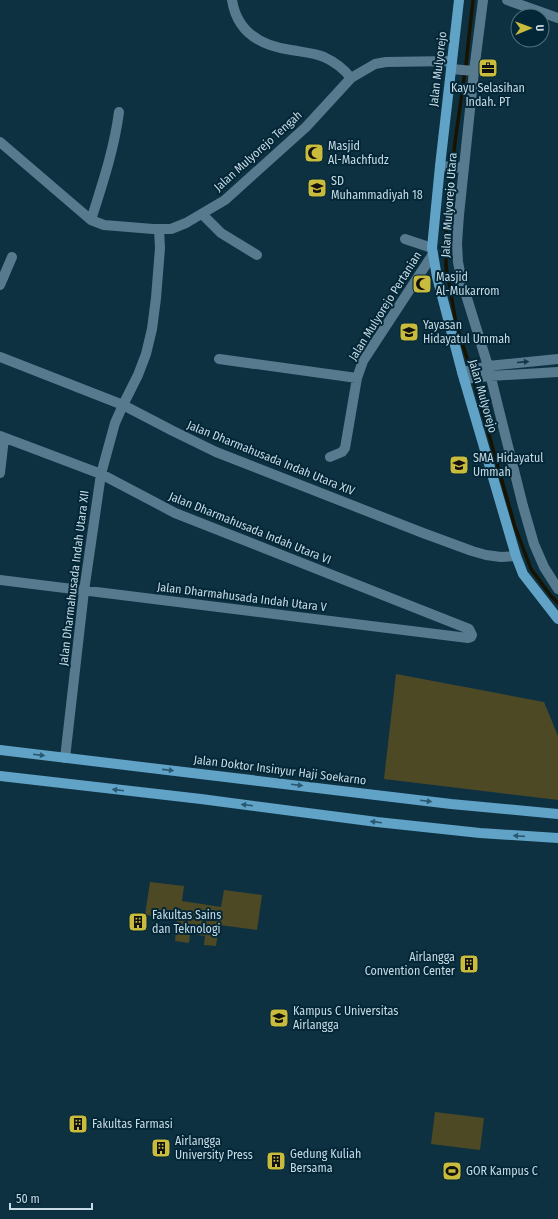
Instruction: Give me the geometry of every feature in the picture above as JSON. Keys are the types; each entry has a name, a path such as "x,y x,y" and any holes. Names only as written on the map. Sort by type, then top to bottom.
{"main road":[{"name":"Jalan Mulyorejo","path":"459,0 454,66 432,251 436,277 466,375 516,556 524,574 558,619"},
{"name":"Jalan Doktor Insinyur Haji Soekarno","path":"0,750 451,804 558,814"},
{"path":"0,776 201,799 385,823 480,833 558,838"}],"street":[{"path":"232,0 239,21 252,36 266,44 324,57 341,67 351,78"},
{"name":"Jalan Mulyorejo Utara","path":"483,0 472,71 462,168 457,243 458,262 462,282 534,544 544,567 558,589"},
{"path":"507,0 558,18"},
{"name":"Jalan Mulyorejo Tengah","path":"0,142 91,220 104,225 171,229 186,223 225,200 306,127 351,78 375,64 386,62 454,66 472,71"},
{"path":"91,220 115,138 119,112"},
{"path":"443,166 462,168"},
{"path":"202,214 221,233 258,255"},
{"name":"Jalan Dharmahusada Indah Utara XII","path":"65,758 84,591 101,474 115,423 138,375 146,354 152,329 160,268 159,229"},
{"path":"405,239 432,251"},
{"name":"Jalan Mulyorejo Pertanian","path":"330,457 342,452 346,448 357,378 363,361 432,251"},
{"path":"0,285 12,257"},
{"name":"Jalan Dharmahusada Indah Utara XIV","path":"0,357 123,405 216,452 423,533 486,555 501,557 516,556"},
{"path":"219,359 357,378"},
{"path":"466,375 558,359"},
{"path":"486,371 558,372"},
{"path":"0,473 2,437"},
{"name":"Jalan Dharmahusada Indah Utara VI","path":"2,437 101,474 175,513 469,629"},
{"name":"Jalan Dharmahusada Indah Utara V","path":"0,580 468,638 472,635 469,629"}],"shaded area":[{"path":"396,674 544,702 558,736 558,800 384,779"},
{"path":"150,882 184,886 182,901 221,907 224,890 262,895 257,930 219,925 216,946 204,945 205,936 190,934 189,943 175,941 177,919 145,915"},
{"path":"435,1112 484,1118 480,1150 431,1144"}],"waterway":[{"path":"470,368 456,323 446,266 446,233 455,142 473,0"},
{"path":"473,378 515,527 531,569 558,603"}],"place":[{"name":"Kayu Selasihan Indah. PT","path":"488,68"},
{"name":"Masjid Al-Machfudz","path":"314,153"},
{"name":"SD Muhammadiyah 18","path":"317,188"},
{"name":"Masjid Al-Mukarrom","path":"422,284"},
{"name":"Yayasan Hidayatul Ummah","path":"409,332"},
{"name":"SMA Hidayatul Ummah","path":"459,465"},
{"name":"Fakultas Sains dan Teknologi","path":"138,922"},
{"name":"Airlangga Convention Center","path":"469,964"},
{"name":"Kampus C Universitas Airlangga","path":"279,1018"},
{"name":"Fakultas Farmasi","path":"78,1124"},
{"name":"Airlangga University Press","path":"161,1148"},
{"name":"Gedung Kuliah Bersama","path":"276,1161"},
{"name":"GOR Kampus C","path":"452,1171"}]}
